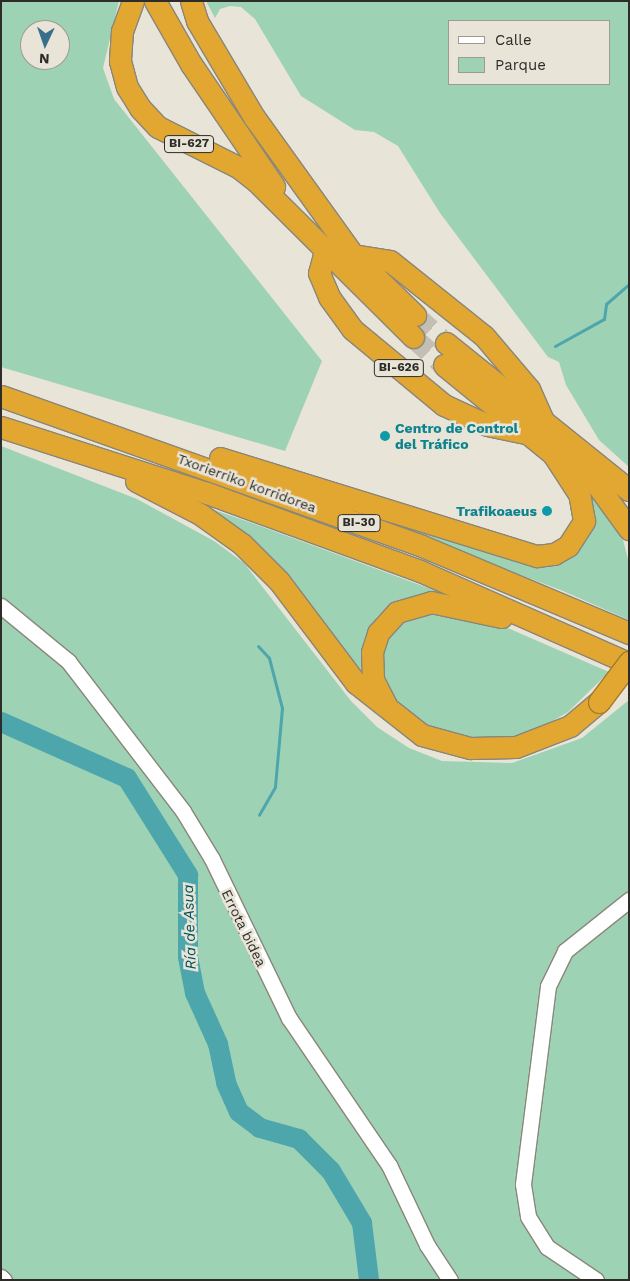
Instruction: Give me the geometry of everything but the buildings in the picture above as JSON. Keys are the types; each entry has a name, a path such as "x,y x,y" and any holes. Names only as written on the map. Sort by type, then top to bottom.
{"highway":[{"name":"BI-627","path":"133,1 122,31 120,61 127,87 140,108 158,126 250,177 325,251"},
{"path":"190,1 197,21 254,117 353,255"},
{"path":"158,7 274,187 325,251 413,337"},
{"path":"274,187 353,255 415,315"},
{"name":"BI-626","path":"325,251 319,273 329,297 352,329 444,405 487,425 537,428"},
{"name":"BI-626","path":"353,255 390,261 484,336 529,390 537,428"},
{"name":"BI-626","path":"446,343 561,448"},
{"name":"BI-626","path":"444,365 537,428"},
{"name":"Txorierriko korridorea","path":"1,396 85,424 422,546 629,634"},
{"path":"85,424 175,443 537,556 554,554 568,546 584,521 579,494 561,448"},
{"name":"Txorierriko korridorea","path":"1,427 102,459 420,571 629,662"},
{"path":"561,448 591,478 629,529"},
{"path":"561,448 629,490"},
{"path":"102,459 200,514 242,544 279,581 356,683 395,717 444,742 470,748 516,747 570,726 599,702 629,662"},
{"path":"395,717 373,679 372,652 390,619 418,603 469,607 607,651"}],"street":[{"name":"Errota bidea","path":"1,606 68,661 183,811 212,859 289,1018 390,1165 427,1245 450,1280"},
{"path":"596,1280 547,1247 528,1216 523,1184 548,986 565,951 629,900"}],"green space":[{"path":"1,1 119,1 103,68 114,99 322,361 285,451 1,367"},
{"path":"206,1 629,1 629,467 599,440 566,385 559,362 548,357 440,213 398,146 374,132 355,130 301,96 255,19 241,7 230,6 220,9 215,18"},
{"path":"1,446 137,499 214,541 244,563 351,701 377,727 409,748 442,761 512,763 582,738 629,700 629,1280 1,1280"},
{"path":"283,485 556,561 586,487 622,536 629,563 629,620 563,591"},
{"path":"191,502 458,599 388,607 377,617 360,671"},
{"path":"430,610 466,615 510,629 609,672 568,712 527,736 476,741 410,720 381,684 383,645 405,618"}],"waterway":[{"path":"555,346 604,319 606,304 629,284"},
{"path":"258,646 269,658 282,708 275,787 259,815"},
{"name":"Ría de Asua","path":"1,722 127,778 188,875 188,957 195,993 218,1044 226,1083 239,1112 260,1128 299,1139 331,1171 362,1223 369,1280"}],"tunnel":[{"path":"415,315 446,343"},
{"path":"413,337 444,365"}],"place":[{"name":"Centro de Control del Tráfico","path":"385,436"},
{"name":"Trafikoaeus","path":"547,511"}]}
